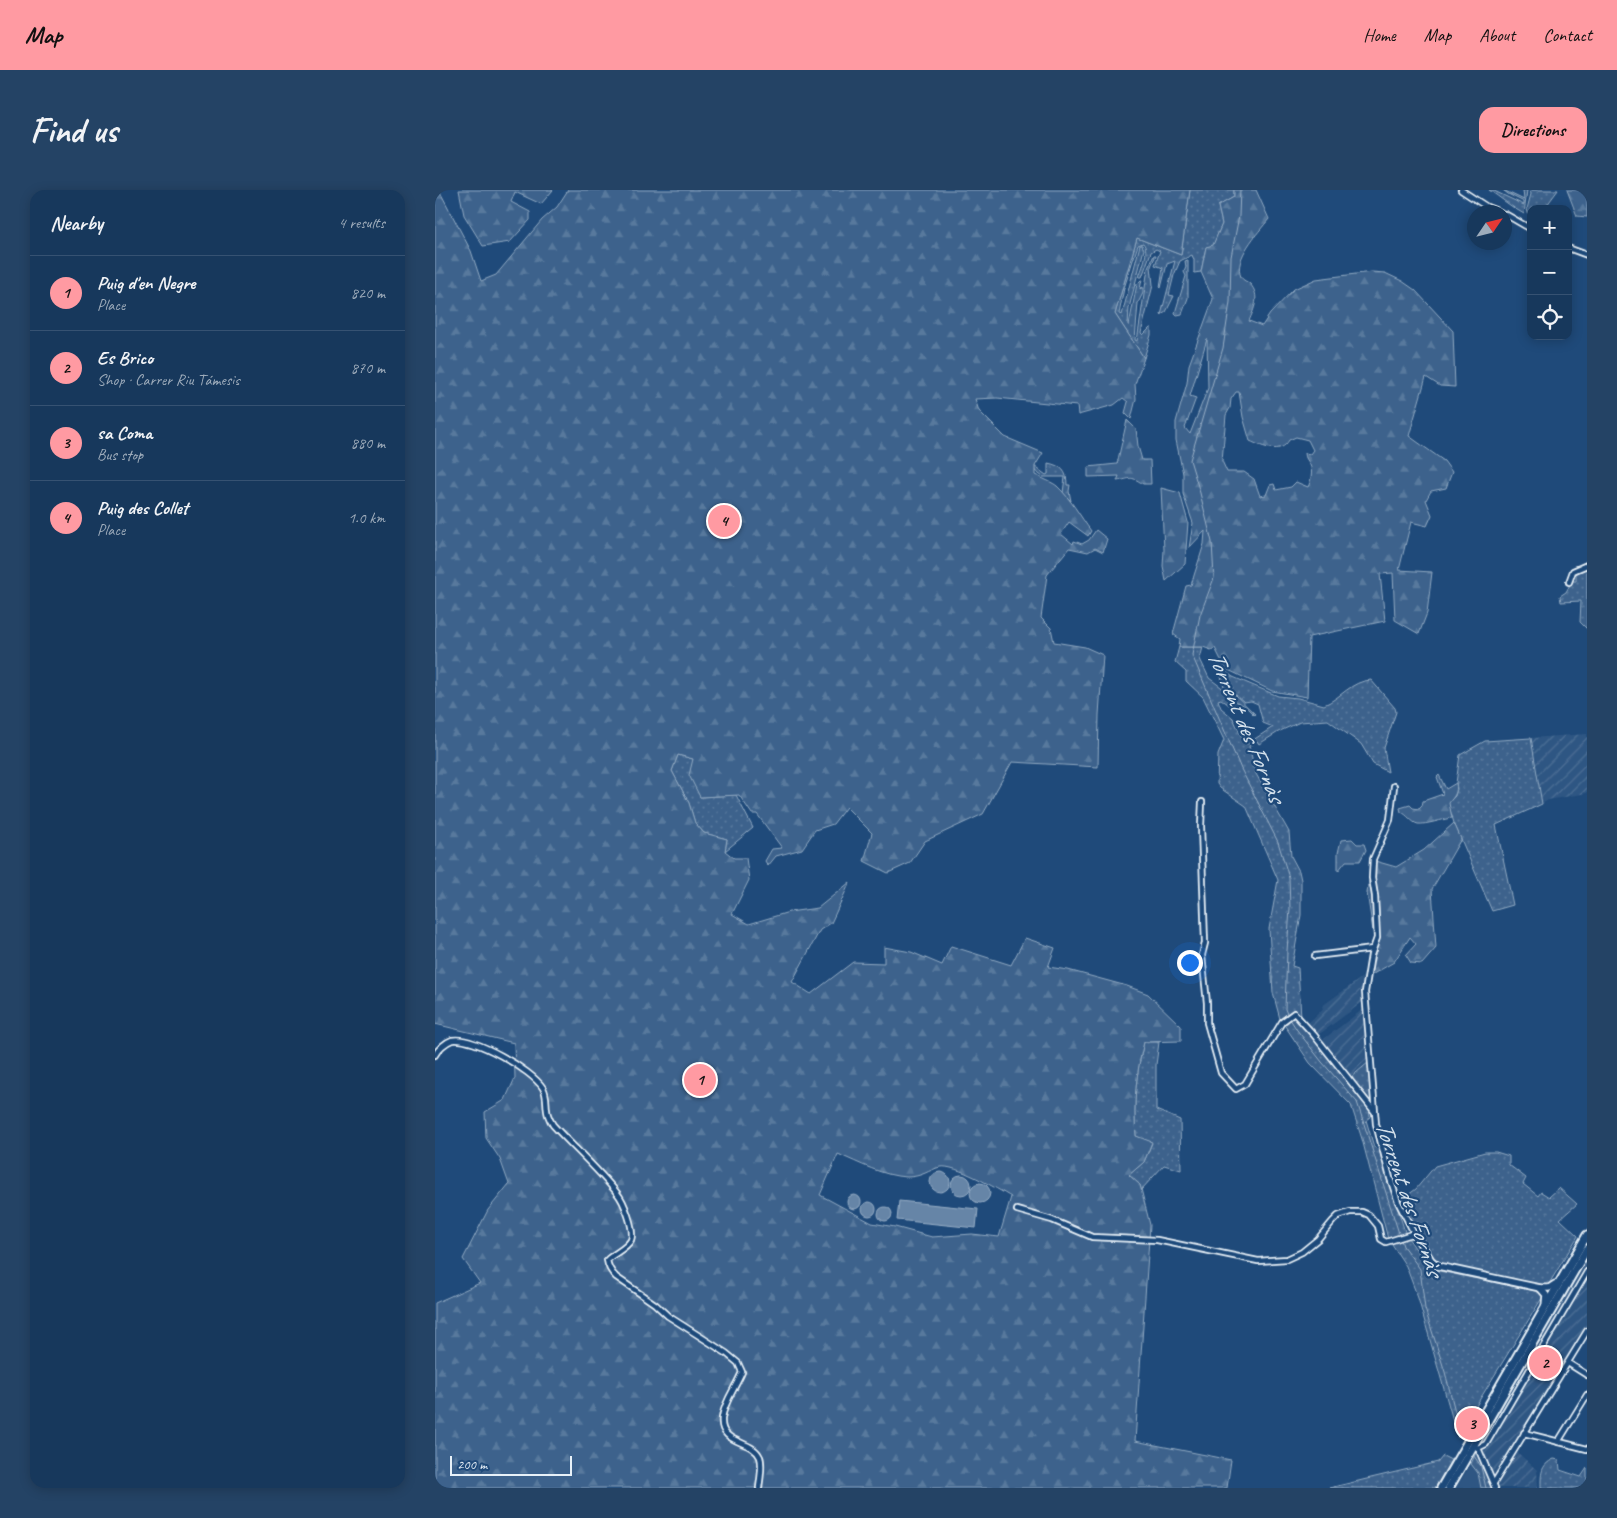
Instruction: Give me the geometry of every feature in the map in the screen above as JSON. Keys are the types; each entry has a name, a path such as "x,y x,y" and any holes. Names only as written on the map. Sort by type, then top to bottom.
{"main road":[{"path":"1441,1488 1587,1235"},
{"path":"1449,1488 1476,1447 1533,1342 1587,1249"}],"street":[{"path":"1461,190 1484,205"},
{"path":"1512,218 1527,227"},
{"path":"1572,249 1587,255"},
{"path":"1569,582 1573,571 1587,565"},
{"path":"1393,786 1390,820 1373,859 1372,878 1377,938 1367,974 1365,992 1376,1124 1398,1202 1413,1231 1410,1235"},
{"path":"1202,802 1201,826 1205,943 1202,955 1207,1023 1221,1073 1236,1090 1245,1084 1282,1022 1294,1013 1314,1035 1375,1112"},
{"path":"1315,956 1373,949"},
{"path":"435,1055 438,1050 451,1040 465,1040 500,1055 537,1080 544,1090 547,1114 553,1125 619,1194 628,1215 632,1238 628,1245 607,1260 607,1266 611,1272 615,1277 655,1304 668,1316 726,1352 738,1363 742,1372 722,1417 722,1428 726,1435 757,1453 761,1459 759,1488"},
{"path":"1017,1210 1052,1220 1092,1237 1157,1240 1258,1261 1287,1259 1302,1252 1319,1239 1338,1216 1350,1212 1362,1212 1369,1215 1378,1226 1381,1239 1388,1243 1410,1235 1416,1236 1431,1260 1438,1266 1540,1288 1549,1288 1555,1284 1565,1266 1575,1256"},
{"path":"1495,1485 1476,1447 1486,1444 1587,1272"},
{"path":"1540,1288 1546,1295 1544,1309"},
{"path":"1495,1485 1524,1433 1587,1331"},
{"path":"1533,1342 1542,1337 1548,1339"},
{"path":"1568,1363 1587,1375"},
{"path":"1558,1442 1587,1395"},
{"path":"1524,1433 1587,1449"}],"shaded area":[{"path":"1587,734 1587,793 1548,800 1542,804 1531,738"},
{"path":"1364,976 1364,1001 1316,1035 1307,1024 1323,1009 1322,1006"},
{"path":"1362,1010 1366,1011 1369,1062 1350,1078 1323,1043 1324,1039"},
{"path":"940,1172 947,1175 950,1182 947,1189 940,1192 933,1189 930,1182 933,1175"},
{"path":"961,1175 968,1178 971,1185 968,1192 961,1195 954,1192 951,1185 954,1178"},
{"path":"980,1183 987,1186 990,1193 987,1200 980,1203 973,1200 970,1193 973,1186"},
{"path":"851,1195 857,1195 861,1202 857,1209 851,1209 847,1205 847,1199"},
{"path":"899,1201 978,1209 976,1228 897,1220"},
{"path":"866,1202 872,1202 876,1209 872,1216 866,1216 862,1212 862,1206"},
{"path":"882,1207 888,1207 892,1214 888,1221 882,1221 878,1217 878,1211"},
{"path":"1587,1260 1587,1329 1516,1441 1521,1445 1517,1452 1537,1470 1538,1488 1498,1488 1482,1450 1482,1445"},
{"path":"1471,1464 1478,1473 1481,1488 1456,1488"}],"green space":[{"path":"435,190 439,190 471,251 481,281 496,275 542,220 557,207 568,190 1190,190 1181,255 1137,238 1115,314 1144,358 1135,384 1136,399 1131,419 1125,413 1128,402 1123,398 1114,405 1078,415 1077,406 997,398 975,399 979,411 1005,437 1043,453 1035,466 1035,475 1057,486 1062,491 1091,531 1088,536 1069,522 1061,534 1073,544 1074,541 1082,544 1089,540 1096,530 1107,539 1103,552 1095,548 1088,552 1069,548 1047,575 1041,618 1051,628 1054,642 1085,647 1103,655 1098,767 1012,762 983,814 925,841 910,863 888,873 864,861 872,833 846,807 833,824 815,830 802,849 776,856 768,866 765,861 772,849 782,848 757,814 752,814 739,795 700,797 689,775 693,759 678,755 672,771 689,803 695,823 704,833 727,839 725,851 734,858 746,858 749,880 732,914 749,924 789,912 818,908 850,882 831,923 820,930 792,982 811,994 853,962 884,963 884,947 911,952 942,965 951,946 1011,965 1025,938 1055,948 1048,967 1068,970 1127,986 1148,994 1181,1026 1181,1041 1144,1042 1137,1077 1135,1100 1136,1136 1152,1142 1144,1162 1129,1175 1140,1185 1150,1225 1135,1441 1231,1460 1227,1488 435,1488 435,1303 480,1283 463,1259 488,1210 509,1184 500,1159 486,1138 485,1112 505,1100 515,1078 514,1043 435,1024","holes":["838,1154 880,1172 898,1176 917,1176 940,1167 947,1167 987,1183 1011,1197 999,1237 972,1234 932,1237 872,1223 820,1195"]},
{"path":"459,190 553,190 541,204 515,192 511,202 530,212 530,220 510,242 483,246 464,215"},
{"path":"1190,190 1234,190 1234,197 1218,206 1222,224 1213,246 1206,247 1201,272 1194,273 1192,255 1180,261 1169,295 1174,296 1166,312 1161,315 1175,261 1167,264 1161,288 1163,268 1155,265 1160,251 1156,249 1151,252 1142,277 1139,277 1146,250 1143,243 1138,245 1124,288 1119,314 1122,315 1140,245 1142,245 1144,249 1129,308 1128,325 1137,284 1142,279 1140,289 1143,287 1143,293 1138,303 1135,340 1137,341 1148,268 1154,255 1156,255 1151,266 1153,285 1141,333 1143,335 1151,327 1151,335 1144,358 1115,314 1137,238 1181,255"},
{"path":"1234,190 1256,190 1269,219 1253,238 1240,262 1239,270 1241,277 1250,284 1256,298 1249,321 1262,326 1270,314 1294,289 1316,279 1372,272 1385,273 1415,290 1453,331 1455,387 1440,386 1426,377 1409,436 1444,461 1452,472 1446,488 1431,491 1426,500 1432,515 1427,526 1411,522 1399,570 1432,572 1427,613 1419,634 1395,620 1393,573 1380,574 1385,621 1309,637 1307,697 1272,691 1220,666 1223,664 1215,648 1211,650 1203,647 1179,647 1180,639 1173,634 1186,586 1191,585 1204,544 1205,531 1189,548 1193,523 1183,494 1183,474 1176,440 1176,422 1187,383 1189,365 1213,299 1201,272 1206,247 1213,245 1222,224 1218,206 1234,197","holes":["1207,339 1208,388 1190,434 1185,428 1196,398 1190,396","1236,392 1239,392 1243,417 1250,441 1266,447 1277,448 1286,445 1289,440 1296,437 1308,440 1313,450 1310,454 1305,453 1311,470 1311,479 1308,487 1296,482 1291,487 1276,490 1274,484 1270,485 1266,495 1260,496 1254,479 1244,472 1227,472 1222,461 1226,415 1230,408 1231,399"]},
{"path":"1489,190 1524,205 1524,202 1503,190 1524,200 1523,190 1527,190 1524,214"},
{"path":"1530,190 1558,190 1547,205 1528,205 1531,194"},
{"path":"1567,190 1587,190 1587,217 1577,216"},
{"path":"1188,260 1188,298 1182,314 1177,315 1175,313 1186,276 1184,272 1186,267 1185,261"},
{"path":"1127,420 1136,429 1142,460 1150,460 1151,484 1143,484 1135,479 1117,481 1119,476 1088,477 1088,467 1117,464"},
{"path":"1048,463 1057,466 1065,473 1067,485 1070,485 1071,501 1063,493 1065,477 1043,477 1035,471 1034,466 1046,475 1048,474"},
{"path":"1161,488 1180,493 1188,522 1185,564 1166,581 1163,566"},
{"path":"1585,567 1587,572 1587,629 1580,622 1581,601 1561,602 1560,596 1566,592 1572,581 1576,581 1576,571"},
{"path":"1179,647 1203,647 1200,659 1209,678 1225,690 1218,667 1233,677 1278,696 1298,698 1324,705 1358,683 1371,680 1395,708 1396,712 1384,748 1388,772 1373,764 1361,744 1328,720 1300,722 1280,731 1259,744 1257,741 1249,746 1256,774 1289,832 1291,856 1299,871 1301,880 1301,915 1292,966 1298,968 1301,1017 1293,1010 1280,1019 1273,993 1269,929 1278,880 1246,806 1217,784 1218,755 1224,740 1203,697 1186,681 1186,672 1175,662","holes":["1229,689 1244,702 1251,701 1258,704 1263,723 1273,727 1247,744 1244,742 1233,718 1221,708 1218,700 1221,699 1232,707 1235,701 1245,706 1254,715"]},
{"path":"1531,738 1542,804 1496,825 1513,905 1492,911 1454,823 1448,803 1455,796 1457,789 1456,783 1460,755 1485,741"},
{"path":"678,755 693,759 700,797 736,795 753,828 725,851 727,839 704,833 695,823 689,803 672,771"},
{"path":"1439,775 1446,789 1456,783 1456,792 1449,803 1452,818 1418,824 1401,812 1400,808 1410,805 1413,808 1419,809 1423,801 1443,794 1437,777"},
{"path":"1454,823 1461,839 1432,889 1436,948 1422,964 1411,963 1406,955 1416,944 1410,937 1394,962 1368,977 1379,931 1379,908 1374,875 1375,861 1396,867 1424,850"},
{"path":"1352,839 1357,844 1364,844 1366,850 1360,861 1346,861 1338,871 1338,853 1341,840"},
{"path":"1369,881 1375,900 1374,937 1367,893"},
{"path":"1294,1015 1369,1107 1370,1117 1366,1120 1374,1147 1379,1150 1406,1235 1427,1265 1439,1271 1545,1293 1458,1438 1418,1298 1406,1266 1388,1239 1362,1139 1351,1105 1310,1063 1283,1023"},
{"path":"1144,1042 1159,1042 1156,1065 1156,1110 1180,1120 1181,1170 1164,1165 1141,1190 1140,1185 1129,1175 1144,1162 1152,1143 1136,1136 1136,1089"},
{"path":"1369,1062 1373,1105 1350,1078"},
{"path":"1485,1152 1496,1152 1509,1156 1509,1165 1526,1178 1523,1184 1538,1196 1541,1192 1549,1197 1559,1188 1577,1204 1560,1219 1578,1236 1547,1287 1438,1267 1423,1255 1413,1238 1400,1201 1416,1189 1435,1166"},
{"path":"1477,1450 1492,1488 1481,1488 1478,1473 1471,1464"},
{"path":"1443,1456 1451,1460 1435,1488 1329,1488 1438,1462"},
{"path":"1559,1460 1560,1470 1581,1477 1587,1468 1587,1488 1541,1488 1541,1475 1544,1467 1549,1461"}],"waterway":[{"name":"Torrent des Fornàs","path":"1240,190 1239,216 1231,257 1230,302 1223,348 1190,460 1212,542 1214,578 1200,615 1192,655 1241,769 1278,842 1289,878 1290,909 1285,1009 1287,1014"},
{"name":"Torrent des Fornàs","path":"1290,1019 1322,1062 1357,1102 1403,1246 1420,1269 1425,1309 1445,1372 1462,1439"},
{"name":"Torrent des Fornàs","path":"1474,1456 1487,1475"},
{"name":"Torrent des Fornàs","path":"1481,1467 1486,1488"}],"place":[{"name":"Puig des Collet","path":"724,521"},
{"name":"Puig d'en Negre","path":"700,1080"},
{"name":"Es Brico","path":"1545,1363"},
{"name":"sa Coma","path":"1472,1424"}]}
